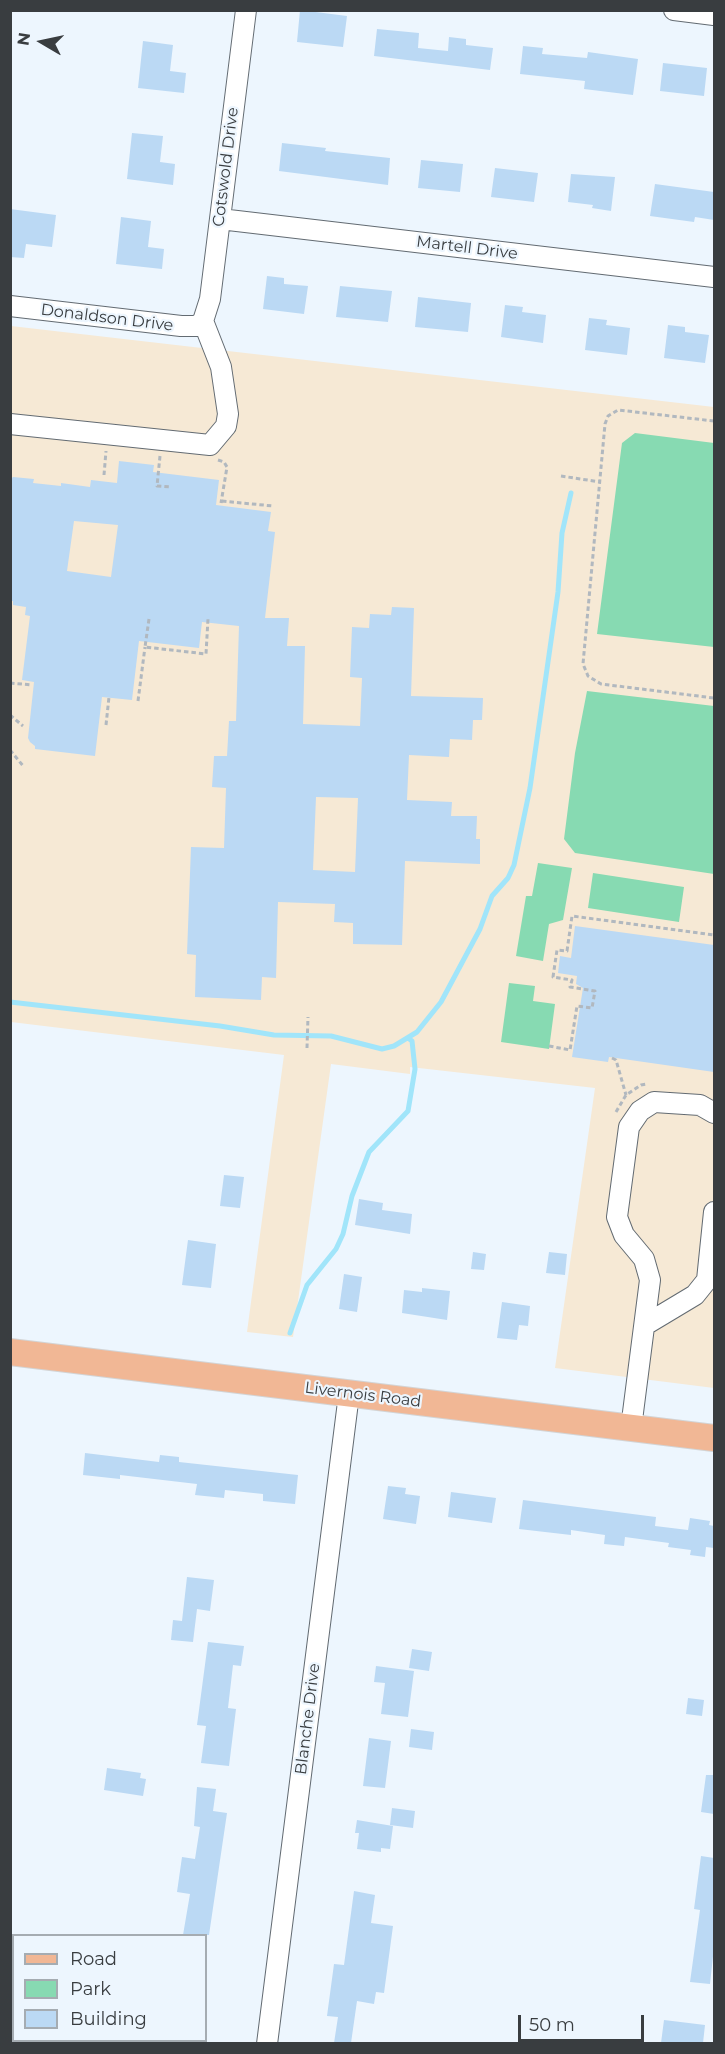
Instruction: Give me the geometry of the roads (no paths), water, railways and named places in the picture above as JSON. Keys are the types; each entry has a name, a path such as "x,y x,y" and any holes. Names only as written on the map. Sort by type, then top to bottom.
{"main road":[{"name":"Livernois Road","path":"10,1352 714,1438"}],"street":[{"name":"Cotswold Drive","path":"203,321 210,299 246,10"},
{"path":"674,10 714,15"},
{"name":"Martell Drive","path":"220,219 714,277"},
{"name":"Donaldson Drive","path":"10,306 182,326 197,326 203,321"},
{"path":"10,424 210,445 226,426 228,414 221,367 203,321"},
{"path":"631,1428 650,1280 644,1259 624,1235 617,1217 628,1127 640,1111 654,1102 700,1105 714,1113"},
{"path":"645,1325 695,1295 707,1280 714,1212"},
{"name":"Blanche Drive","path":"267,2043 349,1394"}],"waterway":[{"path":"10,1002 220,1026 274,1035 331,1036 382,1049 394,1046 417,1032 441,1002 480,929 492,896 508,878 514,865 530,788 558,592 562,533 571,493"},
{"path":"290,1333 307,1285 336,1249 343,1234 352,1196 369,1152 408,1111 415,1069 412,1041 408,1038"}]}
